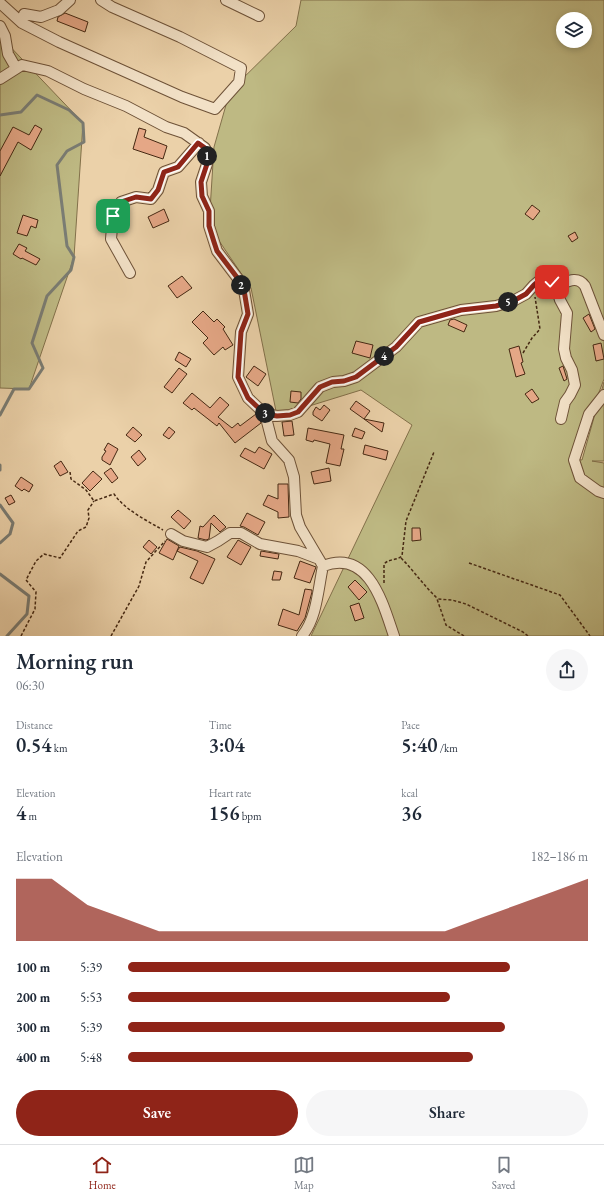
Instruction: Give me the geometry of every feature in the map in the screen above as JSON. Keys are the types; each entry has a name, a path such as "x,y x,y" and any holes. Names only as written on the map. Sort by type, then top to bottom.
{"street":[{"path":"24,14 41,17 59,10 70,0"},
{"path":"0,3 22,23 59,42 182,97 215,109 240,82 241,68 180,37 101,0"},
{"path":"226,0 259,16"},
{"path":"0,26 5,36 8,54 16,68"},
{"path":"0,79 22,65 48,71 84,89 126,106 166,127 184,133 205,148 207,164 201,182 202,196 209,211 209,226 217,251 239,280 244,290 248,314 241,332 238,377 248,398 265,414 272,441 289,460 294,477 296,515 300,527 321,562 313,614 309,628 302,636"},
{"path":"130,273 111,239 113,216 121,202 136,197 151,199 158,190 164,172 178,167 198,143"},
{"path":"265,414 277,416 290,415 298,412 320,387 332,382 344,381 356,377 396,347 419,322 461,310 496,306 513,301 526,294 540,280 547,279 556,286 560,300 567,312 564,349 566,358 572,370 575,385 565,402 561,419"},
{"path":"556,286 576,279 581,281 604,335"},
{"path":"604,395 589,414 574,460 580,478 598,491 604,493"},
{"path":"171,534 183,541 207,547 230,533 241,533 260,544 298,551 321,562 344,563 362,571 370,579 380,596 394,636"}],"path":[{"path":"523,354 532,338 540,329 534,285"},
{"path":"434,452 406,521 402,558 437,599 446,625 464,636"},
{"path":"70,472 71,478 86,490 94,501"},
{"path":"21,636 35,609 36,592 26,580 36,561 44,554 60,558 78,530 86,527 89,518 88,510 94,501 114,494 118,500 145,520 171,534 146,562 139,586 111,636"},
{"path":"380,596 385,589 383,577 384,564 390,559 402,558"},
{"path":"469,564 560,595 590,636"},
{"path":"437,599 452,600 466,604 523,632 528,636"}],"shaded area":[{"path":"301,0 604,0 604,379 574,459 582,460 604,382 604,461 592,461 604,463 604,636 311,636 412,425 361,390 277,416 251,288 209,226 214,147 230,91 296,26"},
{"path":"0,36 83,123 74,257 29,389 0,388"}],"building":[{"path":"65,13 88,22 85,32 57,21 58,17"},
{"path":"35,125 42,129 31,150 18,142 0,176 0,151 13,127 29,135"},
{"path":"139,128 146,130 144,137 167,146 163,159 133,149"},
{"path":"532,205 540,211 533,220 525,214"},
{"path":"164,209 169,221 153,228 148,217"},
{"path":"23,215 38,220 36,228 31,226 27,236 17,233"},
{"path":"575,232 578,238 572,242 568,236"},
{"path":"19,244 27,248 25,251 40,259 36,265 13,254"},
{"path":"182,276 192,288 177,298 168,286"},
{"path":"203,311 214,322 217,319 225,327 223,329 233,345 225,350 223,347 214,355 203,343 208,338 192,322"},
{"path":"589,314 595,329 591,332 583,318"},
{"path":"454,319 467,325 464,332 448,325 450,320"},
{"path":"356,341 373,345 370,358 352,353"},
{"path":"601,343 604,359 596,361 593,345"},
{"path":"519,346 523,362 521,363 525,374 516,377 509,349"},
{"path":"179,352 191,359 186,367 175,360"},
{"path":"254,366 266,374 258,386 246,377"},
{"path":"563,366 567,379 564,381 559,368"},
{"path":"179,368 187,374 172,393 164,387"},
{"path":"532,389 539,399 532,403 525,394"},
{"path":"291,391 301,392 301,399 298,403 290,402"},
{"path":"192,393 210,408 220,397 229,405 218,417 232,428 238,423 240,426 256,414 261,423 235,443 219,423 217,426 194,408 192,410 183,403"},
{"path":"356,401 370,411 364,419 350,409"},
{"path":"324,405 330,410 322,421 313,415 313,412 316,407 320,410"},
{"path":"364,419 384,423 382,432"},
{"path":"292,421 294,435 284,436 282,422"},
{"path":"133,427 142,435 135,442 126,435"},
{"path":"169,427 175,432 169,439 163,435"},
{"path":"308,428 344,435 341,449 344,449 340,466 326,463 330,444 314,440 313,442 306,440"},
{"path":"355,428 365,432 362,439 352,436"},
{"path":"108,443 118,449 110,465 102,460 102,457 106,451 104,450"},
{"path":"365,445 388,451 386,460 363,454"},
{"path":"259,447 272,454 264,469 240,456 245,448 255,453"},
{"path":"139,450 146,459 138,466 131,457"},
{"path":"61,461 68,472 60,476 54,466"},
{"path":"111,468 118,478 112,483 104,473"},
{"path":"329,468 331,481 314,484 311,472"},
{"path":"93,471 102,479 90,491 82,483"},
{"path":"21,477 33,485 29,492 24,489 22,491 15,486"},
{"path":"278,484 288,484 289,517 278,518 278,512 263,505 268,495 278,499"},
{"path":"11,495 15,502 9,505 5,498"},
{"path":"178,510 191,521 184,529 171,517"},
{"path":"247,513 265,522 258,535 240,526"},
{"path":"214,515 226,527 220,532 211,523 209,539 206,540 198,538 200,526 203,527"},
{"path":"412,528 420,528 421,540 412,541"},
{"path":"167,539 179,546 173,560 159,553"},
{"path":"149,540 157,547 151,554 143,547"},
{"path":"238,540 251,547 241,565 227,557"},
{"path":"180,547 197,551 215,559 203,584 190,578 198,561 177,551"},
{"path":"261,551 279,554 278,559 260,556"},
{"path":"300,561 316,567 310,583 294,578"},
{"path":"274,571 282,572 280,580 272,580"},
{"path":"355,580 367,592 359,600 348,587"},
{"path":"305,589 312,590 312,592 305,618 297,631 278,625 283,609 299,615"},
{"path":"359,603 364,618 355,621 350,606"}],"waterway":[{"path":"0,115 21,112 37,95 69,110 83,123 84,142 67,151 57,165 67,246 74,257 71,270 47,296 32,343 43,368 29,389 14,389 0,415"},
{"path":"0,465 0,470"},
{"path":"0,505 13,523 10,534 0,543"},
{"path":"0,574 29,596 27,614 7,636"}],"route":[{"path":"113,216 121,202 136,197 151,199 158,190 164,172 178,167 198,143 205,148 207,164 201,182 202,196 209,211 209,226 217,251 239,280 244,290 248,314 241,332 238,377 248,398 265,414 277,416 290,415 298,412 320,387 332,382 344,381 356,377 396,347 419,322 461,310 496,306 513,301 526,294 540,280 547,279 552,282"}]}
